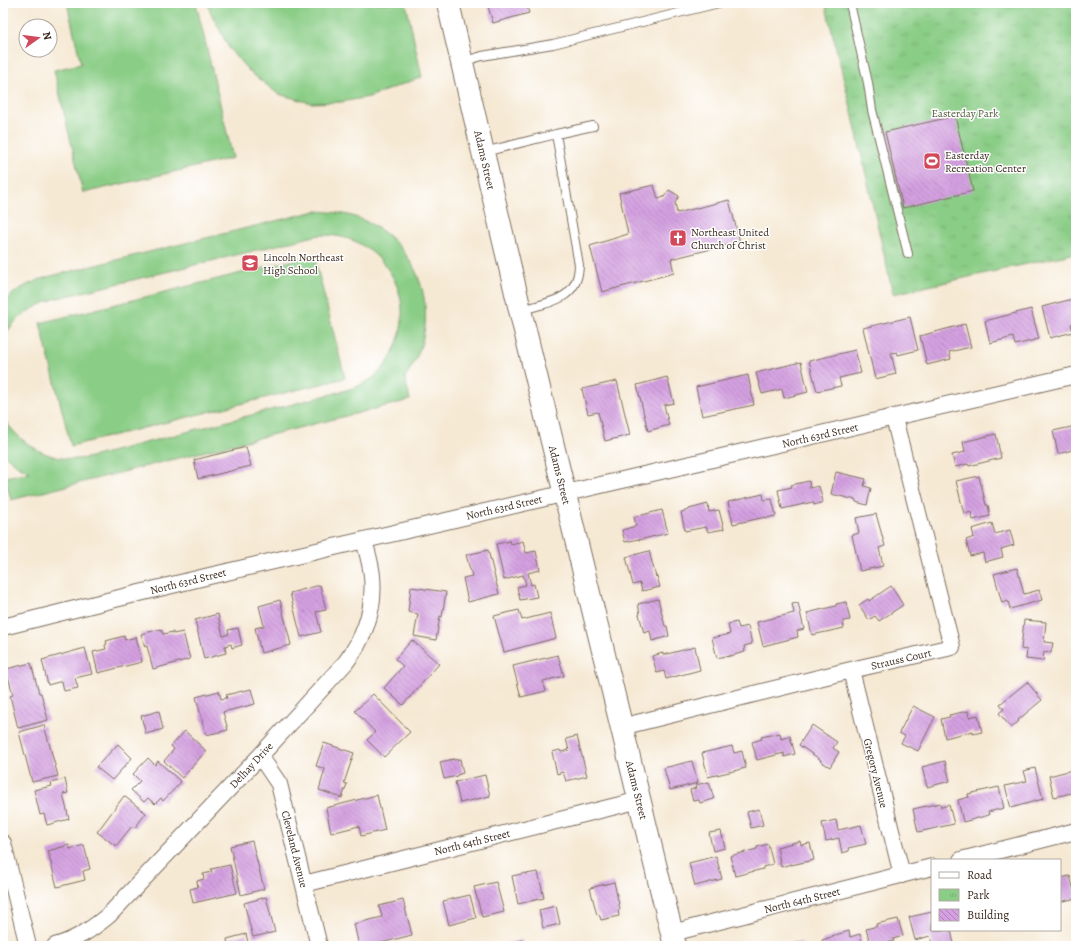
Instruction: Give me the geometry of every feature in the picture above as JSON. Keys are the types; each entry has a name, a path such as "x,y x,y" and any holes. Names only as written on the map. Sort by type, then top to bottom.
{"main road":[{"name":"Adams Street","path":"448,3 564,493 674,940"}],"street":[{"name":"North 63rd Street","path":"3,627 215,574 1076,375"},
{"name":"Strauss Court","path":"621,727 850,670 952,647 894,418"},
{"name":"Delhay Drive","path":"55,946 64,944 81,936 109,915 260,756 354,652 360,642 368,621 373,591 372,574 364,540"},
{"name":"Gregory Avenue","path":"850,670 902,875"},
{"name":"Cleveland Avenue","path":"260,756 279,784 319,946"},
{"name":"North 64th Street","path":"304,884 640,800"},
{"path":"965,859 1076,831"},
{"path":"3,843 28,946"},
{"name":"North 64th Street","path":"674,940 931,867"}],"lane":[{"path":"461,62 482,56 553,44 719,3"},
{"path":"849,3 868,82 872,110 908,254"},
{"path":"483,152 593,126"},
{"path":"520,310 560,298 569,293 578,276 579,265 556,134"}],"green space":[{"path":"67,3 196,3 233,158 83,193 54,70 81,64"},
{"path":"207,3 406,3 422,77 369,97 341,102 311,103 278,94 250,72 230,50"},
{"name":"Easterday Park","path":"825,3 1076,3 1076,253 893,294 853,117"},
{"path":"316,211 353,216 380,230 399,246 412,265 421,286 425,309 424,332 417,355 405,377 410,400 11,500 5,477 30,472 18,466 3,454 3,417 9,426 25,442 34,448 44,453 65,459 82,459 354,388 370,380 377,374 391,356 399,335 402,319 401,302 397,287 390,273 380,260 367,249 352,240 331,236 319,235 54,299 24,314 12,325 3,339 3,302 18,290 34,282 47,277"},
{"path":"314,255 345,378 71,446 40,323"}],"building":[{"path":"487,3 526,3 529,13 493,23"},
{"path":"955,116 973,191 903,208 885,132"},
{"name":"Northeast United Church of Christ","path":"654,185 658,199 664,197 669,190 679,196 675,203 677,213 729,200 740,242 671,259 674,273 602,292 590,246 628,234 619,193"},
{"path":"1076,298 1076,322 1071,324 1073,332 1050,338 1042,307"},
{"path":"1031,309 1039,339 1015,345 1013,337 990,343 985,321"},
{"path":"910,317 918,350 898,355 897,352 891,353 896,374 875,379 863,328"},
{"path":"965,324 971,347 949,352 951,359 927,365 920,336"},
{"path":"855,350 861,373 839,378 841,386 817,391 809,361"},
{"path":"801,362 808,392 784,398 782,389 762,394 756,373"},
{"path":"748,375 754,405 702,416 696,387"},
{"path":"667,377 674,403 664,405 669,425 648,431 637,385"},
{"path":"617,381 630,435 605,441 598,412 588,414 582,389"},
{"path":"1076,426 1076,449 1058,454 1053,431"},
{"path":"996,434 1001,458 969,466 968,464 955,467 952,455 965,452 963,442"},
{"path":"246,447 251,466 198,479 194,460"},
{"path":"836,472 866,479 864,486 871,488 867,505 856,502 856,500 831,494"},
{"path":"979,476 990,516 973,520 971,512 964,514 956,481"},
{"path":"809,481 810,488 819,486 823,502 814,505 813,502 782,509 778,490"},
{"path":"763,494 764,500 772,499 776,516 733,524 728,502"},
{"path":"708,504 709,512 719,510 724,529 708,532 706,527 685,531 681,512"},
{"path":"662,510 668,533 625,542 622,530 636,526 634,517"},
{"path":"876,514 885,546 879,548 883,566 860,571 852,535 859,533 856,518"},
{"path":"992,523 995,534 1010,530 1014,545 1001,549 1003,557 985,562 983,553 970,556 966,540 974,537 972,529"},
{"path":"510,541 511,544 523,541 526,553 536,551 540,570 528,573 531,585 534,584 537,597 520,600 517,587 526,585 523,575 504,580 496,544"},
{"path":"488,550 499,594 468,602 463,578 472,576 466,555"},
{"path":"649,551 660,587 642,591 640,583 633,585 626,557"},
{"path":"1017,568 1024,594 1039,590 1042,600 1010,609 1008,601 1002,603 994,574"},
{"path":"320,585 326,610 316,612 321,632 301,637 290,593"},
{"path":"891,586 903,605 879,621 875,616 869,620 859,605 868,599 869,601"},
{"path":"411,587 446,592 436,640 414,636 418,614 408,612"},
{"path":"658,599 669,636 652,641 650,631 644,633 638,604"},
{"path":"280,600 291,645 261,653 255,628 264,626 259,606"},
{"path":"846,602 850,620 843,621 844,628 812,635 807,613"},
{"path":"798,603 804,629 797,631 798,637 763,646 757,622 794,613 792,604"},
{"path":"519,610 522,620 550,613 556,638 504,652 494,616"},
{"path":"218,614 223,636 229,634 228,630 238,628 242,645 232,648 231,644 225,646 226,653 204,659 195,620"},
{"path":"1024,620 1046,622 1044,642 1053,643 1051,653 1044,652 1043,661 1026,659 1027,650 1021,649"},
{"path":"737,622 739,628 748,626 752,644 744,646 745,652 717,658 712,638 730,634 728,624"},
{"path":"161,629 163,634 183,632 190,659 153,669 147,646 145,647 141,634"},
{"path":"124,636 125,640 136,637 142,662 98,673 93,652 106,649 106,641"},
{"path":"412,640 439,664 403,705 384,688 403,666 395,659"},
{"path":"695,647 700,670 666,679 664,671 657,673 652,656 663,653 663,655"},
{"path":"85,648 92,674 75,678 78,688 64,691 62,681 48,685 42,660"},
{"path":"558,655 564,676 543,681 546,691 521,697 513,666"},
{"path":"31,663 48,720 18,728 10,696 13,695 6,669"},
{"path":"1027,682 1042,700 1018,720 1019,721 1011,728 999,713 1004,709 1000,704"},
{"path":"251,689 255,704 223,712 228,730 206,735 196,697 219,691 221,699 227,698 226,695"},
{"path":"373,694 410,732 384,757 367,740 375,732 355,711"},
{"path":"913,706 935,717 918,751 901,743 905,736 899,733"},
{"path":"159,711 163,729 146,734 141,716"},
{"path":"968,711 969,717 978,715 982,732 973,734 973,731 945,738 941,719 950,717 949,715"},
{"path":"44,725 58,776 32,782 19,732"},
{"path":"812,725 837,742 833,748 839,752 830,767 799,745"},
{"path":"185,731 206,751 182,778 164,761 174,749 171,746"},
{"path":"780,733 781,739 790,736 795,754 784,757 784,753 757,760 752,742 762,739 761,737"},
{"path":"577,736 587,776 566,781 563,772 557,774 552,752 569,750 566,739"},
{"path":"324,743 354,753 344,783 347,784 342,798 319,790 325,769 316,766"},
{"path":"118,744 132,758 112,780 96,767"},
{"path":"732,746 734,753 742,751 746,768 708,777 702,753"},
{"path":"148,758 155,765 158,761 181,782 163,801 161,798 155,804 148,798 144,802 131,790 140,781 133,774"},
{"path":"460,759 463,773 444,779 440,762"},
{"path":"692,761 698,783 670,790 664,768"},
{"path":"945,761 950,781 927,787 922,767"},
{"path":"1035,768 1043,799 1011,808 1005,786 1027,781 1024,771"},
{"path":"1076,769 1076,792 1054,797 1049,776"},
{"path":"485,775 490,796 460,803 455,782"},
{"path":"65,779 68,793 63,794 69,819 47,825 44,814 40,815 34,790 52,786 51,783"},
{"path":"709,782 714,799 700,803 699,800 693,801 690,790 696,788 695,785"},
{"path":"999,787 1004,808 988,812 989,815 963,822 958,800 969,797 968,794"},
{"path":"377,795 385,830 361,836 359,826 331,833 326,808"},
{"path":"124,796 146,813 135,828 132,826 116,846 97,832"},
{"path":"940,803 941,807 949,805 954,824 918,832 913,809"},
{"path":"759,809 763,825 751,828 747,812"},
{"path":"836,820 838,830 861,825 866,844 848,848 849,851 842,853 839,838 826,841 822,823"},
{"path":"721,831 725,848 713,851 709,833"},
{"path":"252,841 264,889 241,895 230,846"},
{"path":"800,841 801,845 810,843 814,860 781,867 777,847"},
{"path":"768,844 773,864 763,867 763,869 735,876 730,856 757,849 757,847"},
{"path":"69,845 70,849 84,845 90,869 83,871 85,880 57,887 48,851"},
{"path":"716,856 722,879 695,886 689,863"},
{"path":"230,865 237,893 193,903 190,889 198,887 197,881 204,879 203,874 212,872 211,869"},
{"path":"538,872 544,898 518,904 512,876"},
{"path":"1070,876 1076,898 1061,902 1061,878"},
{"path":"496,882 504,912 482,917 474,887"},
{"path":"614,882 620,909 618,910 619,916 601,920 599,914 597,915 590,888"},
{"path":"470,895 476,918 449,925 443,901"},
{"path":"266,897 275,932 253,937 244,903"},
{"path":"403,900 412,935 369,946 359,946 354,924 382,917 379,906"},
{"path":"556,906 560,924 543,928 539,910"},
{"path":"931,912 931,931 951,931 954,944 946,946 933,946 930,936 915,940 909,917"},
{"path":"898,919 903,936 893,939 894,941 871,946 866,929 877,926 876,924"},
{"path":"849,931 850,937 860,934 863,946 823,946 822,940"},
{"path":"246,934 249,946 228,946 227,939"},
{"path":"522,940 523,946 499,946 499,945"},
{"path":"801,942 802,946 785,946 785,945"}],"place":[{"name":"Easterday Recreation Center","path":"932,161"},
{"name":"Northeast United Church of Christ","path":"678,238"},
{"name":"Lincoln Northeast High School","path":"250,263"}]}
